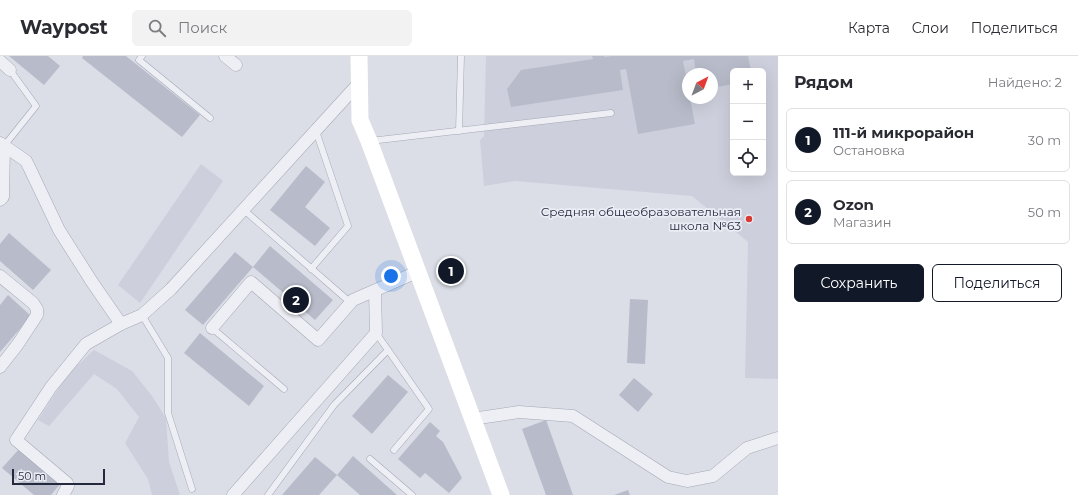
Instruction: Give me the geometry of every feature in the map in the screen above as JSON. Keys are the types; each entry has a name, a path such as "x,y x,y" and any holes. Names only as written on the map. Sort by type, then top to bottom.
{"street":[{"path":"225,56 236,65"},
{"path":"359,56 360,120 501,495"},
{"path":"0,61 10,70"},
{"path":"63,495 68,486 67,483 16,440 51,387 86,344 121,324 142,315 171,289 359,83"},
{"path":"0,200 3,196 2,144"},
{"path":"2,144 26,161 59,230 121,324"},
{"path":"212,328 251,282 318,340 353,300 417,272"},
{"path":"0,276 33,304 37,315 18,344 0,367"},
{"path":"233,495 376,333 375,291"},
{"path":"472,420 519,412 573,416 668,477 687,481 713,476 747,448 778,438"}],"lane":[{"path":"142,56 139,60 210,118"},
{"path":"459,131 461,56"},
{"path":"2,144 36,106 10,70"},
{"path":"369,141 611,113"},
{"path":"311,269 348,226 316,131"},
{"path":"244,210 351,303"},
{"path":"142,315 168,358 168,413 192,489"},
{"path":"212,328 284,389"},
{"path":"376,333 429,410 394,450"},
{"path":"268,495 334,405 388,350"},
{"path":"370,459 412,495"}],"shaded area":[{"name":"Средняя общеобразовательная школа №63","path":"486,56 778,56 778,379 745,378 748,242 692,196 515,181 484,186 480,140 484,136"},
{"path":"201,164 223,181 140,303 118,285"},
{"path":"94,350 132,371 152,396 166,418 169,462 180,495 152,495 148,479 125,443 139,417 117,389 94,374 49,426 38,420 68,374"}],"building":[{"path":"9,56 48,56 60,66 44,85"},
{"path":"83,56 126,56 200,115 182,137 82,58"},
{"path":"592,56 748,56 750,68 730,68 730,85 718,87 718,68 695,68 694,59 683,61 684,68 682,68 682,104 691,104 695,124 638,134 626,69 620,70 623,90 511,107 507,89 521,70 593,59"},
{"path":"306,166 325,182 305,207 330,228 315,246 270,210"},
{"path":"9,233 51,270 33,290 0,261 0,244"},
{"path":"270,246 333,300 315,320 253,267"},
{"path":"235,252 253,267 203,325 185,310"},
{"path":"8,295 31,316 0,352 0,305"},
{"path":"630,299 648,300 645,364 627,363"},
{"path":"200,333 264,386 249,406 184,353"},
{"path":"388,375 408,392 372,434 352,416"},
{"path":"634,378 653,394 638,412 619,395"},
{"path":"546,420 573,495 546,495 522,429"},
{"path":"430,422 440,431 436,436 443,442 462,478 449,493 425,473 420,478 398,459"},
{"path":"20,448 61,483 51,495 34,495 2,468"},
{"path":"353,456 397,495 360,495 337,475"},
{"path":"315,457 337,475 319,495 282,495"},
{"path":"628,490 630,495 614,495"}],"place":[{"name":"Средняя общеобразовательная школа №63","path":"749,219"},
{"name":"111-й микрорайон","path":"451,271"},
{"name":"Ozon","path":"296,300"}]}
